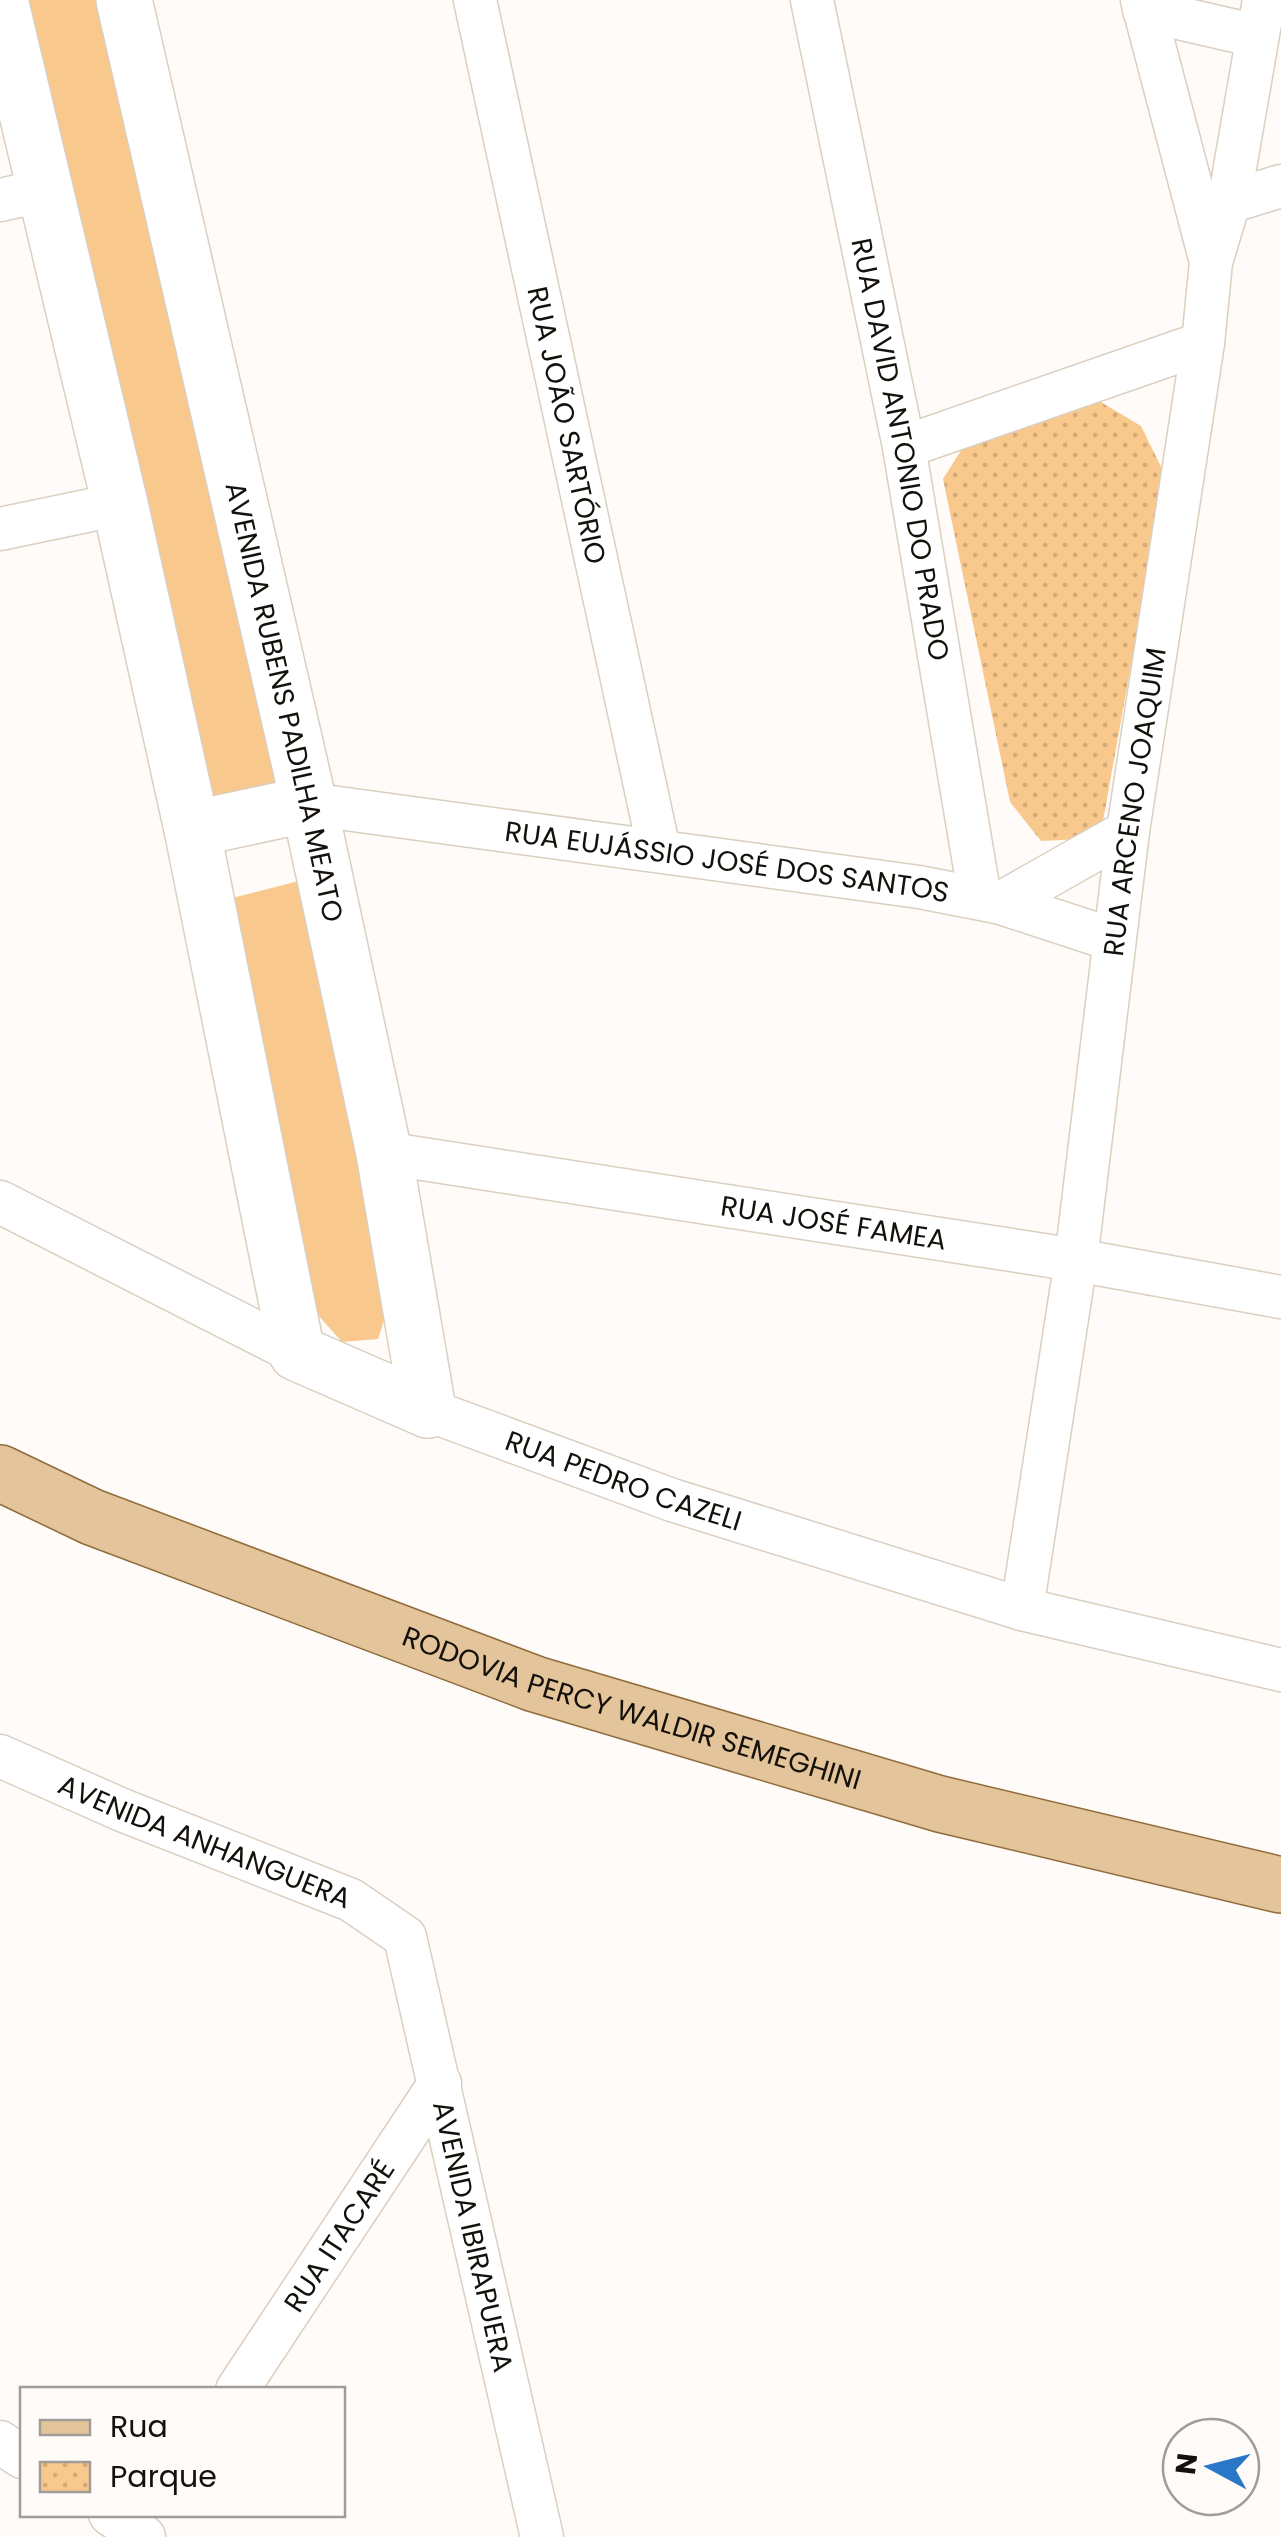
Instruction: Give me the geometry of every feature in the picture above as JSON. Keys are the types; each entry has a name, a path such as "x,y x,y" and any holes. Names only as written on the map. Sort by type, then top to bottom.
{"main road":[{"path":"0,0 23,195 120,504 192,829 298,1353"},
{"name":"AVENIDA RUBENS PADILHA MEATO","path":"124,0 309,804 384,1152 428,1410"},
{"path":"192,829 309,804"},
{"name":"RUA PEDRO CAZELI","path":"298,1353 428,1410"},
{"name":"RODOVIA PERCY WALDIR SEMEGHINI","path":"0,1473 92,1517 535,1684 940,1804 1281,1885"}],"street":[{"name":"RUA JOÃO SARTÓRIO","path":"475,0 659,850"},
{"name":"RUA DAVID ANTONIO DO PRADO","path":"812,0 904,447 990,900"},
{"path":"1211,262 1143,5 1260,18"},
{"name":"RUA ARCENO JOAQUIM","path":"1022,1609 1076,1260 1128,831 1203,343 1211,262 1228,202 1260,18"},
{"path":"1228,202 1281,186"},
{"path":"904,447 1203,343"},
{"path":"0,529 120,504"},
{"name":"RUA EUJÁSSIO JOSÉ DOS SANTOS","path":"309,804 659,850 990,900 1114,940"},
{"path":"990,900 1128,831"},
{"name":"RUA JOSÉ FAMEA","path":"384,1152 1076,1260 1281,1297"},
{"name":"RUA PEDRO CAZELI","path":"0,1202 298,1353"},
{"name":"RUA PEDRO CAZELI","path":"428,1410 672,1500 1022,1609 1281,1670"},
{"name":"AVENIDA ANHANGUERA","path":"0,1756 122,1810 352,1900 405,1938"},
{"name":"AVENIDA IBIRAPUERA","path":"405,1938 542,2537"},
{"name":"RUA ITACARÉ","path":"238,2387 440,2083"}],"green space":[{"path":"20,0 104,0 290,790 210,810"},
{"path":"1089,395 1141,426 1165,475 1103,821 1082,839 1041,841 1010,802 943,479 967,441"},
{"path":"299,881 388,1308 378,1339 342,1342 318,1315 224,900"}]}
